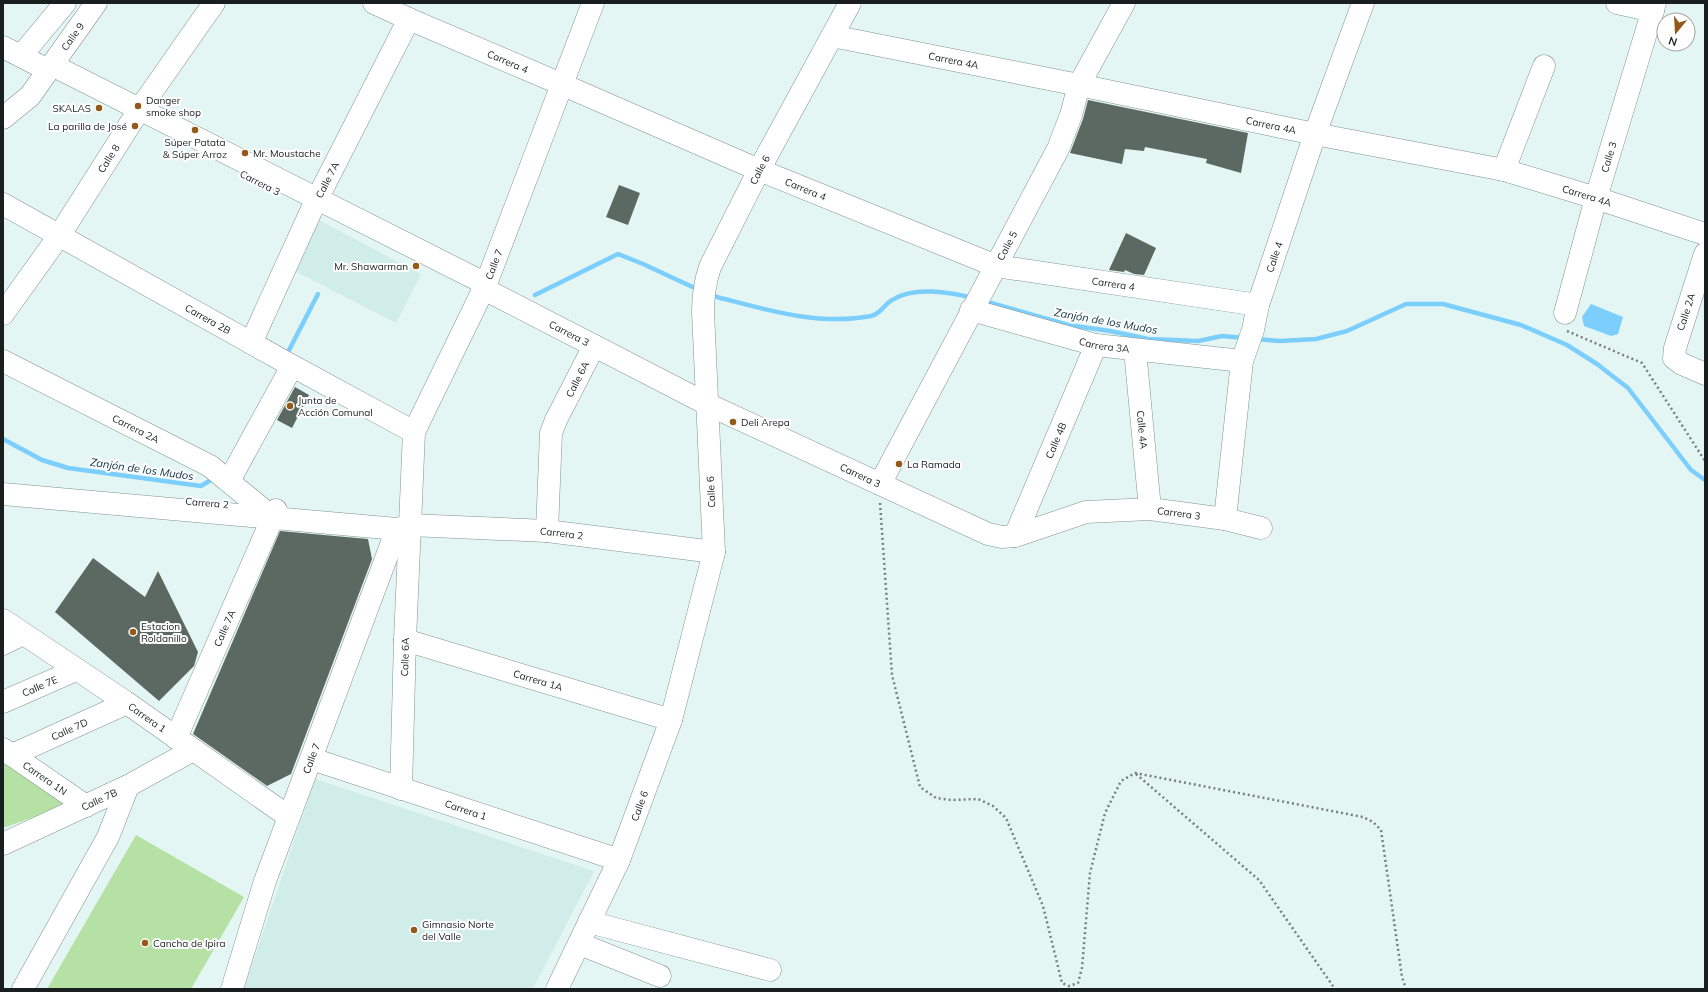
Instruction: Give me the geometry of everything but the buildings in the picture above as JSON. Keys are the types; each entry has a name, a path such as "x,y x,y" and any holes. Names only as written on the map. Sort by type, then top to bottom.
{"street":[{"path":"12,51 65,3"},
{"name":"Calle 9","path":"48,70 96,3"},
{"name":"Calle 8","path":"3,314 59,236 136,115 214,3"},
{"name":"Carrera 4","path":"374,3 760,170 996,266 1258,305"},
{"name":"Calle 7","path":"232,989 265,881 403,527 414,432 484,289 593,3"},
{"name":"Calle 6","path":"557,989 580,944 619,860 671,720 714,552 707,404 704,289 710,267 760,170 850,3"},
{"name":"Calle 5","path":"880,484 1058,149 1071,114 1079,85 1124,3"},
{"name":"Calle 4","path":"1225,519 1244,356 1253,330 1258,305 1315,134 1363,3"},
{"path":"1617,3 1654,7"},
{"name":"Calle 3","path":"1565,313 1596,198 1654,7"},
{"name":"Calle 7A","path":"221,475 275,356 314,204 409,19"},
{"name":"Carrera 4A","path":"832,36 1315,134 1504,170 1596,198 1705,234"},
{"name":"Carrera 3","path":"12,51 136,115 484,289 707,404 988,534 1002,537 1014,536 1086,512 1150,509 1225,519 1261,528"},
{"path":"1504,170 1544,66"},
{"path":"3,135 48,70"},
{"path":"3,118 30,96"},
{"name":"Carrera 2B","path":"3,204 414,432"},
{"name":"Calle 2A","path":"1705,254 1675,348 1674,358 1682,364 1705,374"},
{"name":"Carrera 3A","path":"976,302 1096,344 1135,350 1244,356"},
{"name":"Calle 4B","path":"1014,536 1096,344"},
{"name":"Calle 6A","path":"547,531 551,433 556,420 594,346"},
{"name":"Calle 4A","path":"1135,350 1150,509"},
{"name":"Carrera 2A","path":"3,361 221,475 270,512"},
{"name":"Carrera 2","path":"3,485 270,512"},
{"name":"Carrera 2","path":"3,494 399,520 403,527 547,531 714,552"},
{"name":"Calle 7A","path":"184,744 270,512"},
{"name":"Calle 6A","path":"401,789 405,640 403,527"},
{"name":"Carrera 1","path":"3,620 127,703 289,817"},
{"path":"3,644 23,634"},
{"name":"Carrera 1A","path":"405,640 671,720"},
{"name":"Calle 7E","path":"3,702 76,670"},
{"name":"Calle 7D","path":"7,752 127,703"},
{"name":"Calle 7B","path":"3,844 128,786 184,744"},
{"name":"Carrera 1N","path":"7,752 86,806"},
{"name":"Carrera 1","path":"312,758 401,789 619,860"},
{"path":"23,989 108,837 128,786"},
{"path":"589,922 770,970"},
{"path":"580,944 660,976"}],"path":[{"path":"1565,313 1568,332 1642,363 1705,461"},
{"path":"880,484 892,675 920,787 936,798 951,800 978,799 993,806 1006,818 1043,906 1062,983 1069,986 1078,983 1082,968 1090,873 1105,813 1121,781 1136,773 1363,817 1374,822 1381,830 1402,977 1406,989"},
{"path":"1136,773 1259,880 1335,989"}],"shaded area":[{"path":"317,219 421,274 396,323 291,269"},
{"name":"Gimnasio Norte del Valle","path":"315,779 594,871 533,989 244,989"}],"green space":[{"path":"3,750 76,802 3,828"},
{"name":"Cancha de Ipira","path":"136,835 244,897 191,989 47,989"}],"water":[{"path":"1591,304 1623,317 1618,334 1611,336 1584,326 1582,317"}],"waterway":[{"name":"Zanjón de los Mudos","path":"535,295 618,254 699,290"},
{"name":"Zanjón de los Mudos","path":"710,294 755,307 793,315 832,319 852,319 875,315 892,300 910,293 943,292 973,298"},
{"name":"Zanjón de los Mudos","path":"286,356 318,294"},
{"name":"Zanjón de los Mudos","path":"984,301 1068,325 1110,331 1148,339 1198,341 1222,336 1245,338"},
{"name":"Zanjón de los Mudos","path":"1256,339 1280,341 1316,339 1347,331 1406,304 1443,304 1521,325 1567,345 1597,364 1628,388 1691,470 1705,480"},
{"name":"Zanjón de los Mudos","path":"3,439 42,460 68,468 201,486 214,478"}],"place":[{"name":"Danger smoke shop","path":"138,106"},
{"name":"SKALAS","path":"99,108"},
{"name":"La parilla de José","path":"135,126"},
{"name":"Súper Patata & Súper Arroz","path":"195,130"},
{"name":"Mr. Moustache","path":"245,153"},
{"name":"Mr. Shawarman","path":"416,266"},
{"name":"Junta de Acción Comunal","path":"290,406"},
{"name":"Deli Arepa","path":"733,422"},
{"name":"La Ramada","path":"899,464"},
{"name":"Estacion Roldanillo","path":"133,632"},
{"name":"Gimnasio Norte del Valle","path":"414,930"},
{"name":"Cancha de Ipira","path":"145,943"}]}
